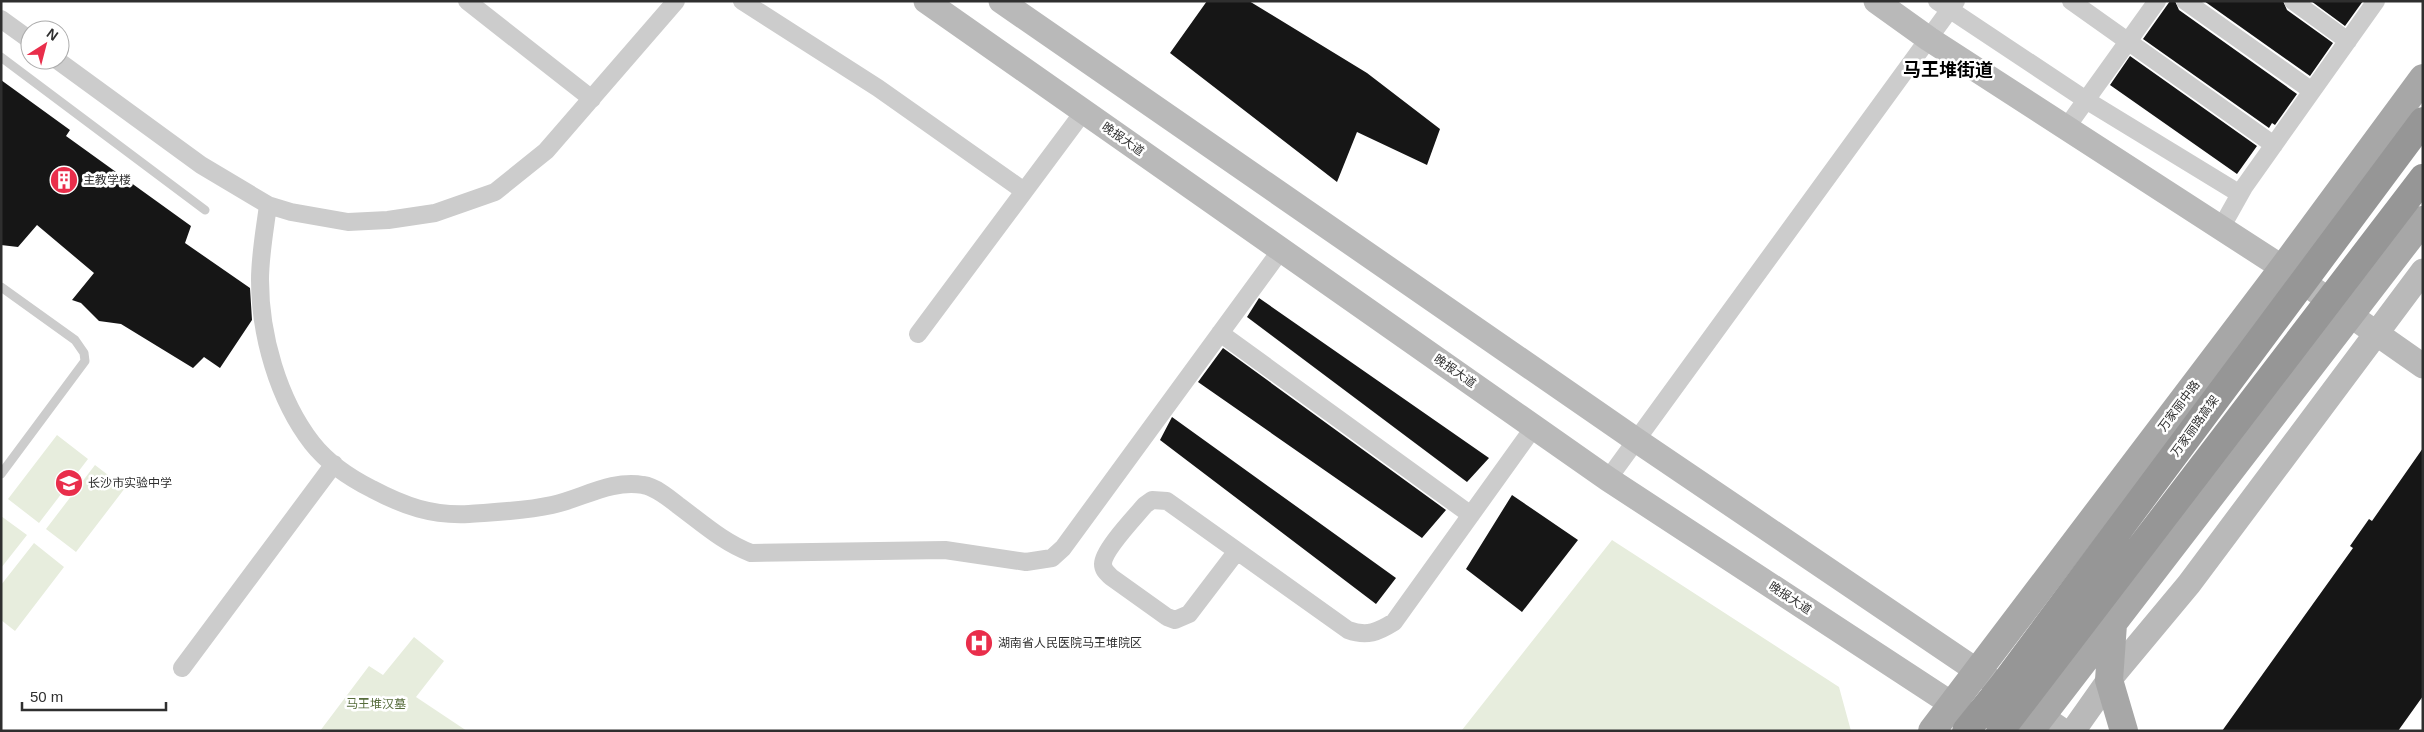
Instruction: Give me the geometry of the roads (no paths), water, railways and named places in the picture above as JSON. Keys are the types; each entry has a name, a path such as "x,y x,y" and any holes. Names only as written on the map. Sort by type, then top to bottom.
{"highway":[{"name":"万家丽路高架","path":"1966,731 2003,685 2423,121"},
{"path":"2000,731 2423,178"}],"main road":[{"name":"晚报大道","path":"926,1 1608,479 1953,704 1990,731"},
{"path":"1001,1 1636,440 1978,670 2045,726 2113,624 2423,220"},
{"path":"1876,1 1929,39 2283,268 2423,366"},
{"name":"万家丽中路","path":"1932,731 2283,268 2423,78"},
{"path":"2073,731 2109,680 2189,584 2423,271"},
{"path":"2113,624 2109,680 2124,731"}],"street":[{"path":"467,1 592,99"},
{"path":"70,69 202,165 268,205 291,212 348,222 435,213 495,192 546,151 676,1"},
{"path":"742,1 878,88 1024,191"},
{"path":"2071,1 2274,145"},
{"path":"2066,128 2157,1"},
{"path":"2185,1 2312,91"},
{"path":"2292,1 2348,40"},
{"path":"2221,228 2240,194 2376,1"},
{"path":"1608,479 1929,39 1948,4 2086,100 2240,194"},
{"path":"1,19 20,33"},
{"path":"918,334 1084,112"},
{"path":"268,205 260,279 264,328 280,381 296,421 314,444 334,464 362,484 404,506 434,512 467,514 551,506 623,484 644,485 664,495 734,546 751,553 945,550 1026,562 1052,558 1063,548 1281,250"},
{"path":"1220,333 1471,515"},
{"path":"1237,551 1189,614 1175,620 1167,617 1111,577 1104,569 1103,562 1108,552 1145,505 1152,500 1167,501 1348,630 1358,634 1370,634 1394,622 1534,427"},
{"path":"182,668 334,464"}],"lane":[{"path":"1,57 205,210"},
{"path":"1,287 75,340 84,353 85,361 1,474"}],"place":[{"name":"主教学楼","path":"64,180"},
{"name":"长沙市实验中学","path":"69,483"},
{"name":"湖南省人民医院马王堆院区","path":"979,643"}],"district":[{"name":"马王堆街道","path":"1948,70"}],"park label":[{"name":"马王堆汉墓","path":"376,704"}]}
